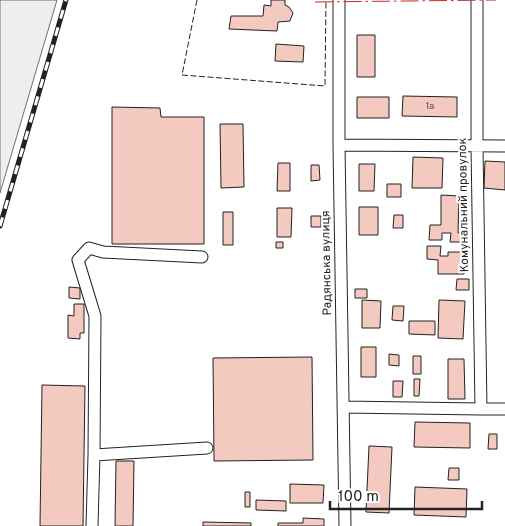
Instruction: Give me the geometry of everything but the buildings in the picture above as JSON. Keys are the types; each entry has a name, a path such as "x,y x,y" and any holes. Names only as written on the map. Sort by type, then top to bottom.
{"street":[{"name":"Радянська вулиця","path":"339,0 339,145 345,526"},
{"name":"Комунальний провулок","path":"477,0 481,409"},
{"path":"339,145 505,146"},
{"path":"92,526 95,316 78,260 90,248 103,252 202,257"},
{"path":"343,408 505,409"},
{"path":"94,455 207,448"}],"shaded area":[{"path":"0,0 57,0 0,193"}],"railway":[{"path":"0,226 66,0"}],"fence":[{"path":"197,0 182,75 325,86 326,0"}],"power":[{"path":"315,2 496,0"}]}
